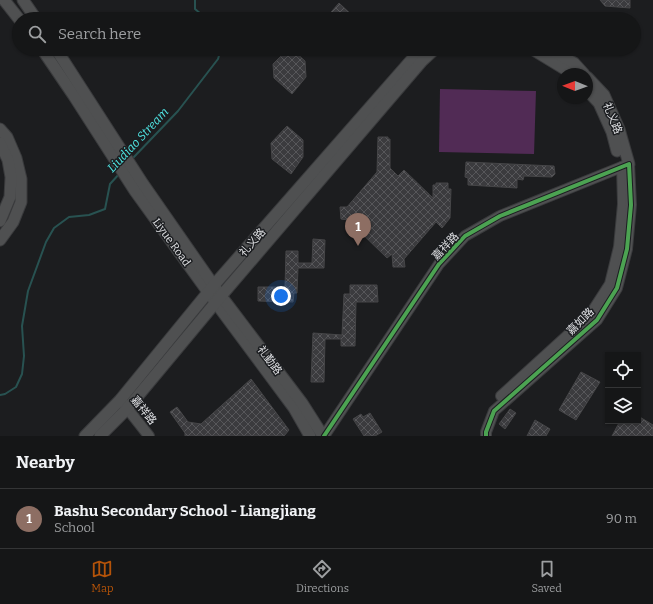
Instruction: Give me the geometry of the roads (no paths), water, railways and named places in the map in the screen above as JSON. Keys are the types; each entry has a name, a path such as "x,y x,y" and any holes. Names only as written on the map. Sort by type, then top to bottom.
{"main road":[{"path":"4,0 14,12"},
{"path":"23,0 31,12"},
{"path":"48,56 78,92"},
{"path":"60,56 78,92"},
{"name":"礼义路","path":"84,436 120,400 211,289 415,56"},
{"name":"礼义路","path":"100,436 128,409 427,56"},
{"path":"543,56 562,68"},
{"path":"562,56 574,63 579,68"},
{"name":"礼义路","path":"593,83 604,95 619,128 626,166"},
{"name":"Liyue Road","path":"78,92 139,188 211,289"},
{"name":"礼义路","path":"593,96 599,103 626,166"},
{"path":"0,129 7,137 16,158 21,179 21,202 13,222 0,240"},
{"path":"0,143 8,160 10,177 10,197 0,221"},
{"name":"礼勤路","path":"211,289 294,408 310,436"},
{"name":"礼勤路","path":"219,300 302,403 323,436"}],"street":[{"name":"嘉祥路","path":"323,436 439,264 465,236 500,216 626,166"},
{"name":"嘉如路","path":"480,436 479,432 488,407 590,315 610,284 619,247 626,166"},
{"name":"嘉如路","path":"486,436 494,410 598,320 617,288 627,249 631,205 626,166"},
{"name":"嘉祥路","path":"120,400 149,436"}],"waterway":[{"name":"Liudiao Stream","path":"195,0 195,9 199,12"},
{"name":"Liudiao Stream","path":"132,159 178,111 219,56"},
{"name":"Liudiao Stream","path":"0,395 5,394 16,387 22,374 24,356 22,326 28,291 46,242 54,228 69,217 89,215 105,209 110,184 120,173"}],"place":[{"name":"Bashu Secondary School - Liangjiang","path":"358,246"}]}
